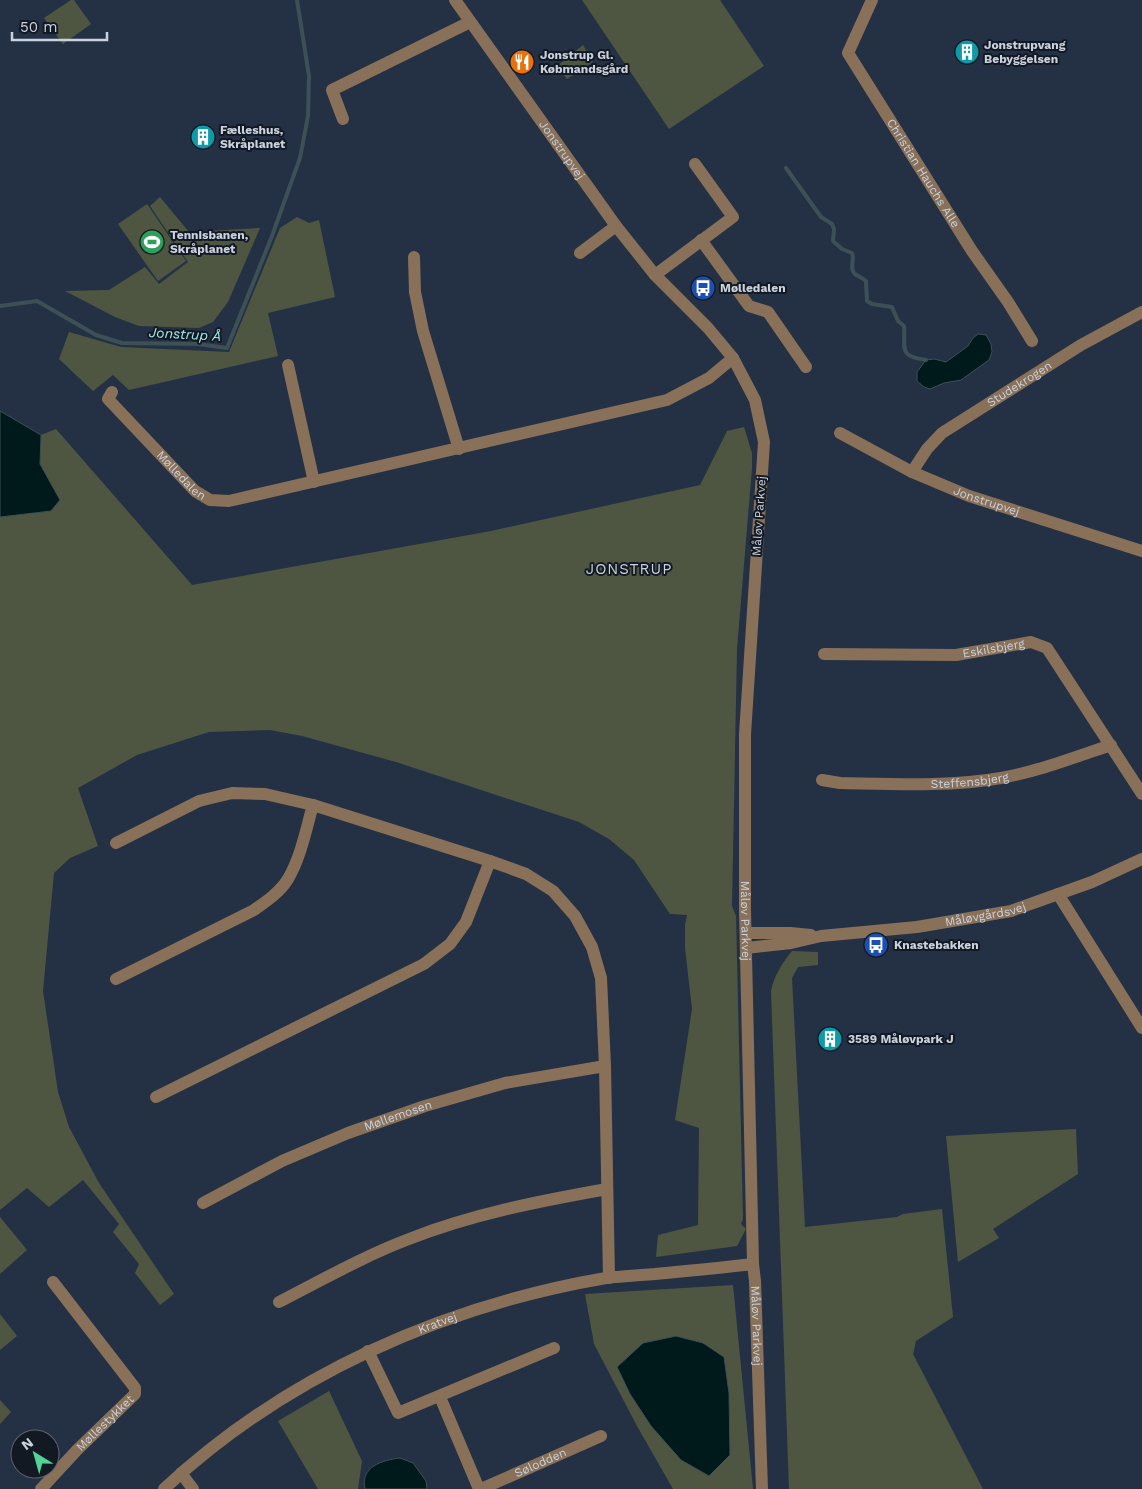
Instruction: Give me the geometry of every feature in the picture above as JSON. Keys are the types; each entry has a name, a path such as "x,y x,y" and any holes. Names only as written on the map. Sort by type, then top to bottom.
{"street":[{"name":"Jonstrupvej","path":"455,0 616,226 655,275 708,328 733,358"},
{"name":"Christian Hauchs Alle","path":"872,0 848,53 972,251 1008,302 1032,341"},
{"path":"344,119 332,90 470,22"},
{"path":"655,275 732,217 695,164"},
{"path":"580,252 616,226"},
{"path":"701,240 749,306 768,312 806,367"},
{"path":"414,258 415,292 423,331 459,449"},
{"name":"Studekrogen","path":"912,472 927,449 942,433 1081,344 1142,312"},
{"name":"Mølledalen","path":"112,392 108,399 195,491 210,500 229,501 667,400 709,378 733,358"},
{"name":"Måløv Parkvej","path":"733,358 755,400 764,442 745,734 746,948 753,1264 762,1489"},
{"path":"288,365 314,482"},
{"name":"Jonstrupvej","path":"840,433 912,472 969,496 1142,551"},
{"name":"Eskilsbjerg","path":"824,654 956,655 1031,642 1047,648 1142,794"},
{"name":"Steffensbjerg","path":"822,780 840,783 965,783 1002,778 1047,766 1111,745"},
{"path":"116,844 199,801 232,793 265,794 313,805 490,861 526,874 553,891 576,916 592,947 601,978 605,1066 609,1278"},
{"path":"116,979 254,910 274,896 288,880 297,860 313,805"},
{"name":"Måløvgårdsvej","path":"746,948 791,943 821,936 917,927 1011,911 1058,894 1142,859"},
{"path":"156,1097 424,964 450,944 466,922 490,861"},
{"path":"1058,894 1142,1028"},
{"name":"Måløvgårdsvej","path":"746,933 790,933 821,936"},
{"name":"Møllemosen","path":"203,1203 282,1161 348,1133 425,1106 505,1083 605,1066"},
{"path":"279,1302 355,1262 410,1239 535,1202 607,1189"},
{"name":"Kratvej","path":"164,1489 181,1473 238,1429 290,1394 368,1351 413,1332 470,1311 516,1297 609,1278 753,1264"},
{"name":"Møllestykket","path":"41,1489 77,1450 135,1394 135,1388 53,1282"},
{"path":"368,1351 398,1414 554,1348"},
{"name":"Sølodden","path":"440,1397 480,1489 600,1436"},
{"path":"181,1473 193,1489"}],"shaded area":[{"path":"71,0 74,0 91,24 63,44 44,18"},
{"path":"582,0 720,0 764,66 669,129"},
{"path":"583,45 593,62 567,79 557,66"},
{"path":"160,197 189,232 260,228 228,302 213,322 199,328 139,326 115,317 65,291 109,290 145,267 159,284 188,262 150,206"},
{"name":"Tennisbanen, Skråplanet","path":"147,204 186,261 158,281 118,224"},
{"path":"297,217 309,223 319,220 335,297 268,313 278,356 129,390 113,375 93,391 59,359 69,332 121,347 229,352 280,228"},
{"path":"978,334 986,335 991,344 992,352 989,360 961,380 944,383 930,389 917,381 917,372 926,360 934,359 946,362 968,346"},
{"path":"0,411 41,435 40,464 60,500 51,511 0,517"},
{"path":"744,427 752,453 752,468 737,649 732,906 736,916 743,1219 741,1224 746,1229 737,1246 656,1257 658,1235 698,1225 699,1128 675,1120 692,1009 685,948 687,915 670,914 634,860 609,839 579,822 396,762 302,736 270,730 209,732 137,755 78,788 98,846 70,858 54,873 43,991 58,1092 69,1127 99,1183 174,1294 160,1305 135,1273 139,1264 113,1232 119,1224 83,1180 49,1207 27,1188 0,1210 0,517 51,511 40,464 41,435 56,429 192,585 491,531 700,485 727,431"},
{"path":"792,951 818,952 818,965 798,967 792,978 805,1227 897,1217 903,1214 942,1209 953,1317 916,1341 913,1354 983,1489 789,1489 771,991 779,970"},
{"path":"1076,1129 1078,1174 993,1229 999,1238 958,1262 946,1136"},
{"path":"0,1217 27,1250 0,1274"},
{"path":"733,1285 753,1489 673,1489 594,1344 585,1294"},
{"path":"0,1314 17,1336 0,1350"},
{"path":"676,1336 703,1343 724,1357 729,1393 730,1455 709,1476 681,1460 651,1426 630,1394 617,1367 643,1343"},
{"path":"329,1391 362,1461 358,1489 318,1489 278,1421"},
{"path":"0,1400 11,1412 0,1424"},
{"path":"400,1458 413,1463 426,1481 427,1489 365,1489 364,1481 369,1470 380,1463"}],"waterway":[{"name":"Jonstrup Å","path":"0,306 37,301 96,335 122,343 198,344 227,348 272,236 300,158 308,116 309,76 297,0"},
{"path":"786,168 821,217 832,224 834,229 833,241 842,249 852,253 853,272 866,281 867,301 872,304 892,307 898,321 904,326 905,350 911,356 926,360"}],"place":[{"name":"Jonstrupvang Bebyggelsen","path":"967,52"},
{"name":"Jonstrup Gl. Købmandsgård","path":"522,62"},
{"name":"Fælleshus, Skråplanet","path":"203,137"},
{"name":"Tennisbanen, Skråplanet","path":"152,242"},
{"name":"Mølledalen","path":"703,288"},
{"name":"Knastebakken","path":"876,945"},
{"name":"3589 Måløvpark J","path":"830,1039"}],"district":[{"name":"JONSTRUP","path":"629,569"}]}
